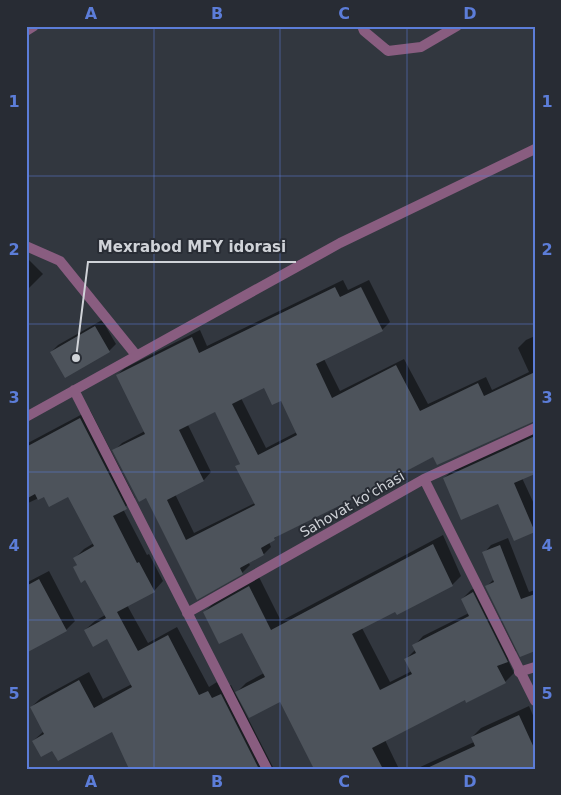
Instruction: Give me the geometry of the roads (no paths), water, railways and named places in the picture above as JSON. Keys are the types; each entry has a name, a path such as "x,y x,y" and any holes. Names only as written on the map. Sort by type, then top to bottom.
{"street":[{"path":"26,30 34,26"},
{"path":"362,26 364,31 388,51 421,47 457,26"},
{"path":"26,417 340,243 535,149"},
{"path":"26,246 60,261 136,355"},
{"path":"74,390 267,769"},
{"name":"Sahovat ko'chasi","path":"187,613 424,479 535,428"},
{"path":"424,479 535,701"},
{"path":"520,672 535,667"}],"place":[{"name":"Mexrabod MFY idorasi","path":"76,358"}]}
